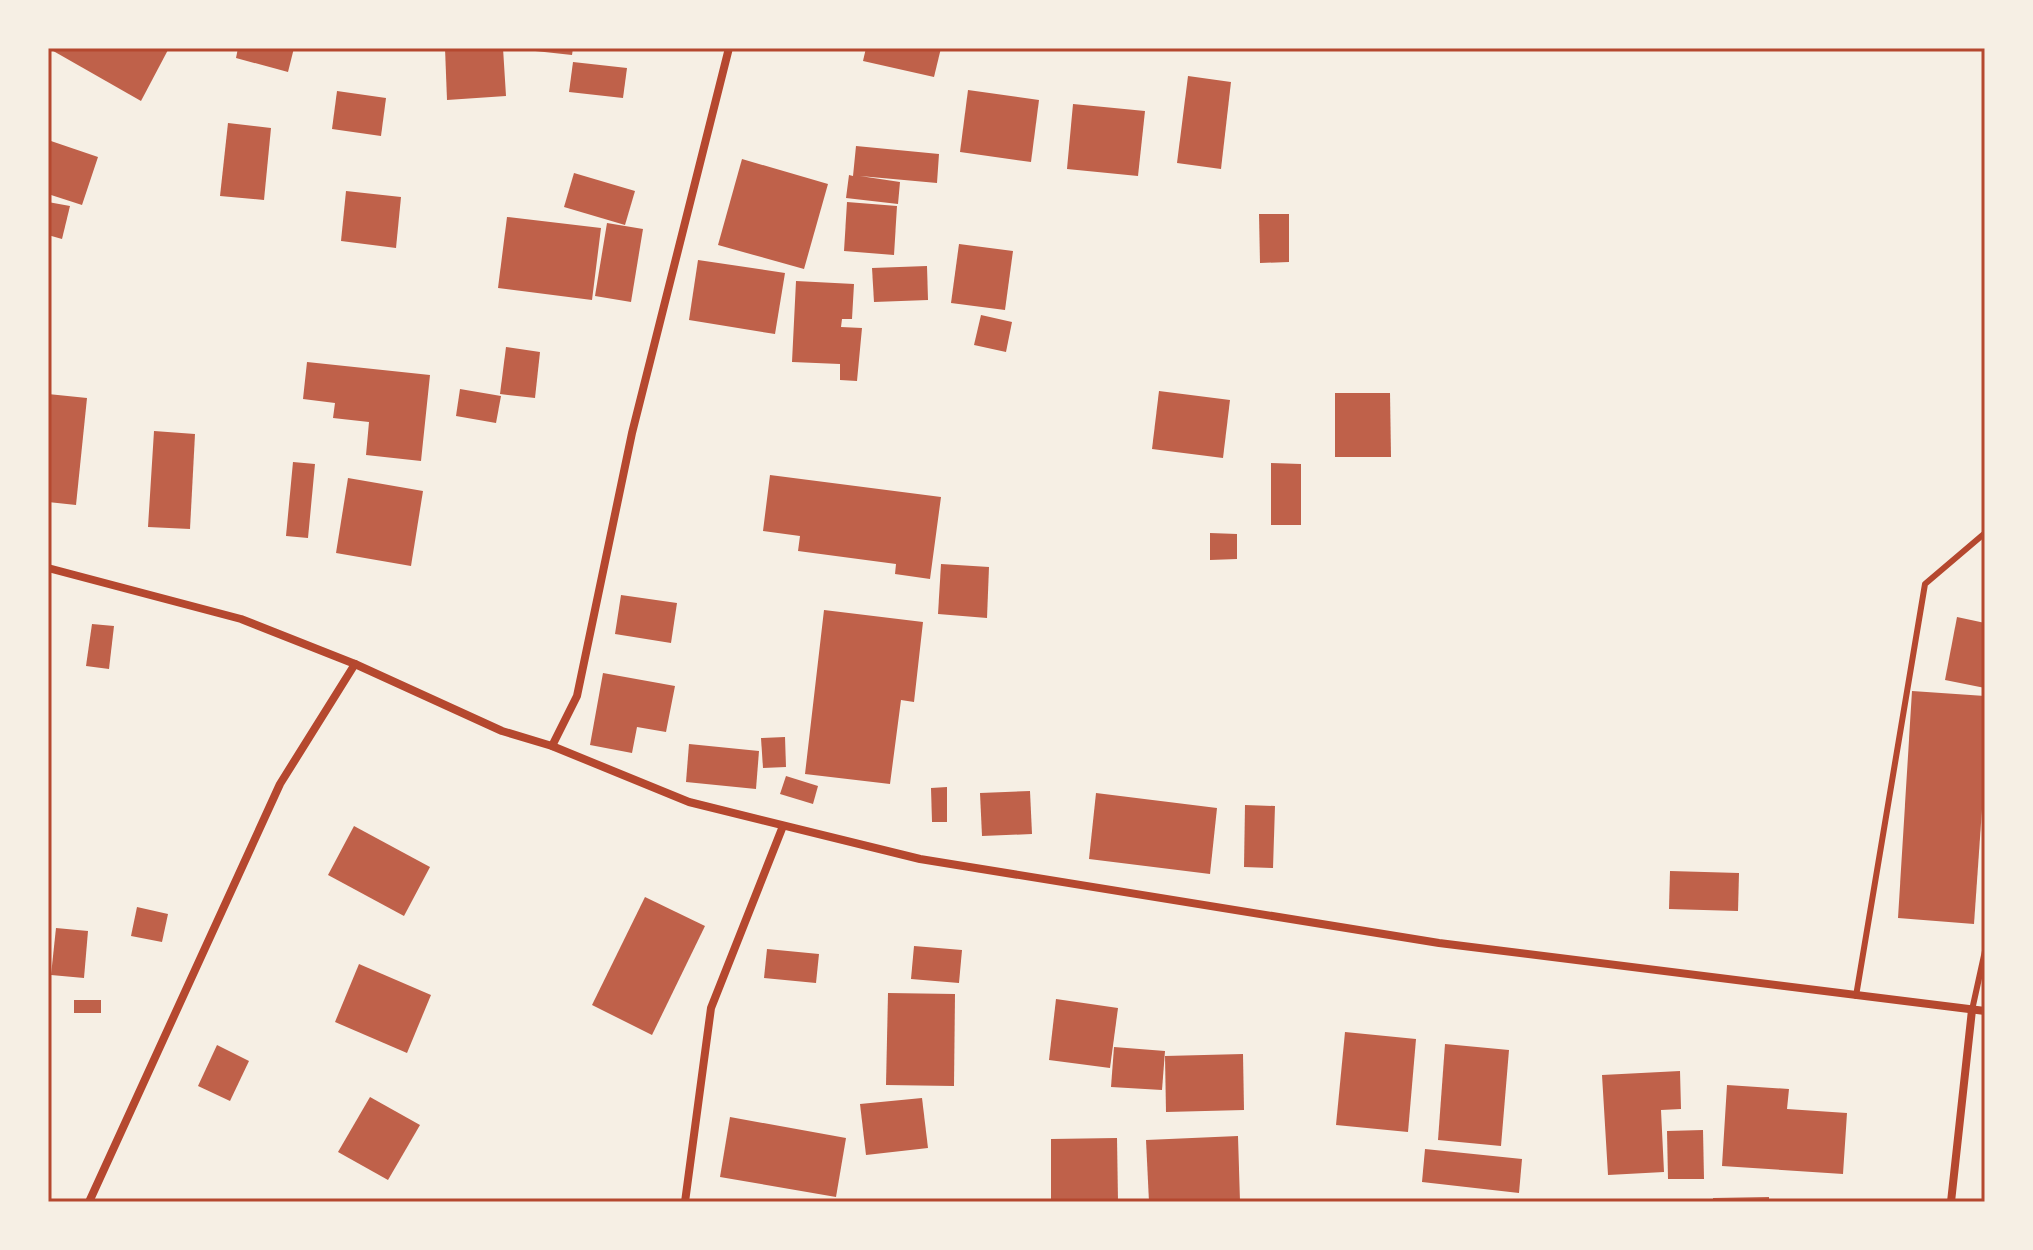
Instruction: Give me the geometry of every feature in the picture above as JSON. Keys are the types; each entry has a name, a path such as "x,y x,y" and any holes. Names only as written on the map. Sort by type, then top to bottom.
{"street":[{"path":"552,746 577,696 632,433 729,48"},
{"path":"48,568 241,619 355,664 502,731 552,746 689,802 920,859 1439,943 1985,1011"},
{"path":"89,1202 280,784 355,664"},
{"path":"685,1202 711,1008 783,826"},
{"path":"1951,1202 1972,1010"}],"lane":[{"path":"1856,996 1925,584 1985,533"},
{"path":"1972,1010 1985,951"}],"building":[{"path":"48,48 169,48 141,101"},
{"path":"238,48 294,48 288,72 236,58"},
{"path":"445,48 503,48 506,96 447,100"},
{"path":"526,48 573,48 572,55"},
{"path":"866,48 941,48 934,77 863,61"},
{"path":"573,62 627,68 623,98 569,92"},
{"path":"1188,76 1231,82 1221,169 1177,163"},
{"path":"968,90 1039,100 1031,162 960,152"},
{"path":"337,91 386,98 381,136 332,129"},
{"path":"1073,104 1145,111 1138,176 1067,169"},
{"path":"228,123 271,128 264,200 220,196"},
{"path":"48,140 98,157 82,205 48,194"},
{"path":"856,146 939,154 937,183 860,176 900,182 898,204 846,198 849,175 853,176"},
{"path":"742,159 828,184 804,269 718,245"},
{"path":"574,173 635,191 625,225 564,207"},
{"path":"346,191 401,197 396,248 341,241"},
{"path":"48,202 70,206 62,239 48,235"},
{"path":"847,202 897,206 894,255 844,251"},
{"path":"1259,214 1289,214 1289,262 1260,263"},
{"path":"507,217 601,228 592,300 498,288"},
{"path":"607,223 643,229 631,302 595,296"},
{"path":"959,244 1013,251 1005,310 951,303"},
{"path":"698,260 785,273 775,334 689,320"},
{"path":"927,266 928,300 874,302 872,268"},
{"path":"796,281 854,284 852,319 842,319 841,327 862,328 857,381 840,380 840,364 792,362"},
{"path":"981,315 1012,322 1006,352 974,345"},
{"path":"506,347 540,352 535,398 500,394"},
{"path":"307,362 430,375 421,461 366,455 369,422 333,418 335,403 303,399"},
{"path":"460,389 501,396 496,423 456,416"},
{"path":"1159,391 1230,400 1223,458 1152,449"},
{"path":"1335,393 1390,393 1391,457 1335,457"},
{"path":"48,394 87,398 76,505 48,502"},
{"path":"154,431 195,434 190,529 148,527"},
{"path":"293,462 315,464 308,538 286,536"},
{"path":"1271,463 1301,464 1301,525 1271,525"},
{"path":"770,475 941,497 930,579 895,574 896,564 798,551 800,536 763,531"},
{"path":"348,478 423,491 411,566 336,553"},
{"path":"1210,533 1237,534 1237,559 1210,560"},
{"path":"941,564 989,567 987,618 938,614"},
{"path":"621,595 677,603 671,643 615,634"},
{"path":"824,610 923,622 914,702 901,700 890,784 805,774"},
{"path":"1957,617 1985,623 1985,688 1945,680"},
{"path":"92,624 114,626 109,669 86,666"},
{"path":"603,673 675,686 666,732 637,727 632,753 590,745"},
{"path":"1912,691 1985,696 1985,766 1974,924 1898,918"},
{"path":"785,737 786,767 763,768 761,738"},
{"path":"689,744 759,751 756,789 686,782"},
{"path":"786,776 818,786 813,804 780,794"},
{"path":"947,787 947,822 932,822 931,788"},
{"path":"1030,791 1032,834 982,836 980,793"},
{"path":"1096,793 1217,808 1210,874 1089,859"},
{"path":"1245,805 1275,806 1273,868 1244,867"},
{"path":"354,826 430,867 404,916 328,875"},
{"path":"1670,871 1739,873 1738,911 1669,909"},
{"path":"645,897 705,926 652,1035 592,1005"},
{"path":"137,907 168,914 162,942 131,936"},
{"path":"56,928 88,931 84,978 51,975"},
{"path":"914,946 962,950 959,983 911,979"},
{"path":"767,949 819,954 816,983 764,978"},
{"path":"359,964 431,995 407,1053 335,1022"},
{"path":"888,993 955,994 954,1086 886,1085"},
{"path":"1056,999 1118,1008 1110,1068 1049,1060"},
{"path":"74,1000 101,1000 101,1013 74,1013"},
{"path":"1345,1032 1416,1039 1408,1132 1336,1125"},
{"path":"1445,1044 1509,1050 1501,1146 1438,1140"},
{"path":"217,1045 249,1061 230,1101 198,1086"},
{"path":"1114,1047 1165,1051 1162,1090 1111,1087"},
{"path":"1243,1054 1244,1110 1166,1112 1165,1056"},
{"path":"1680,1071 1681,1109 1661,1110 1664,1172 1608,1175 1602,1075"},
{"path":"1727,1085 1789,1089 1787,1109 1847,1113 1843,1174 1722,1166"},
{"path":"370,1097 420,1125 388,1180 338,1152"},
{"path":"922,1098 928,1148 866,1155 860,1104"},
{"path":"730,1117 846,1138 836,1197 720,1177"},
{"path":"1703,1130 1704,1179 1668,1179 1667,1131"},
{"path":"1238,1136 1240,1202 1149,1202 1146,1140"},
{"path":"1117,1138 1118,1202 1051,1202 1051,1139"},
{"path":"1425,1149 1522,1159 1519,1193 1422,1182"},
{"path":"1769,1197 1769,1202 1713,1202 1713,1198"}]}
